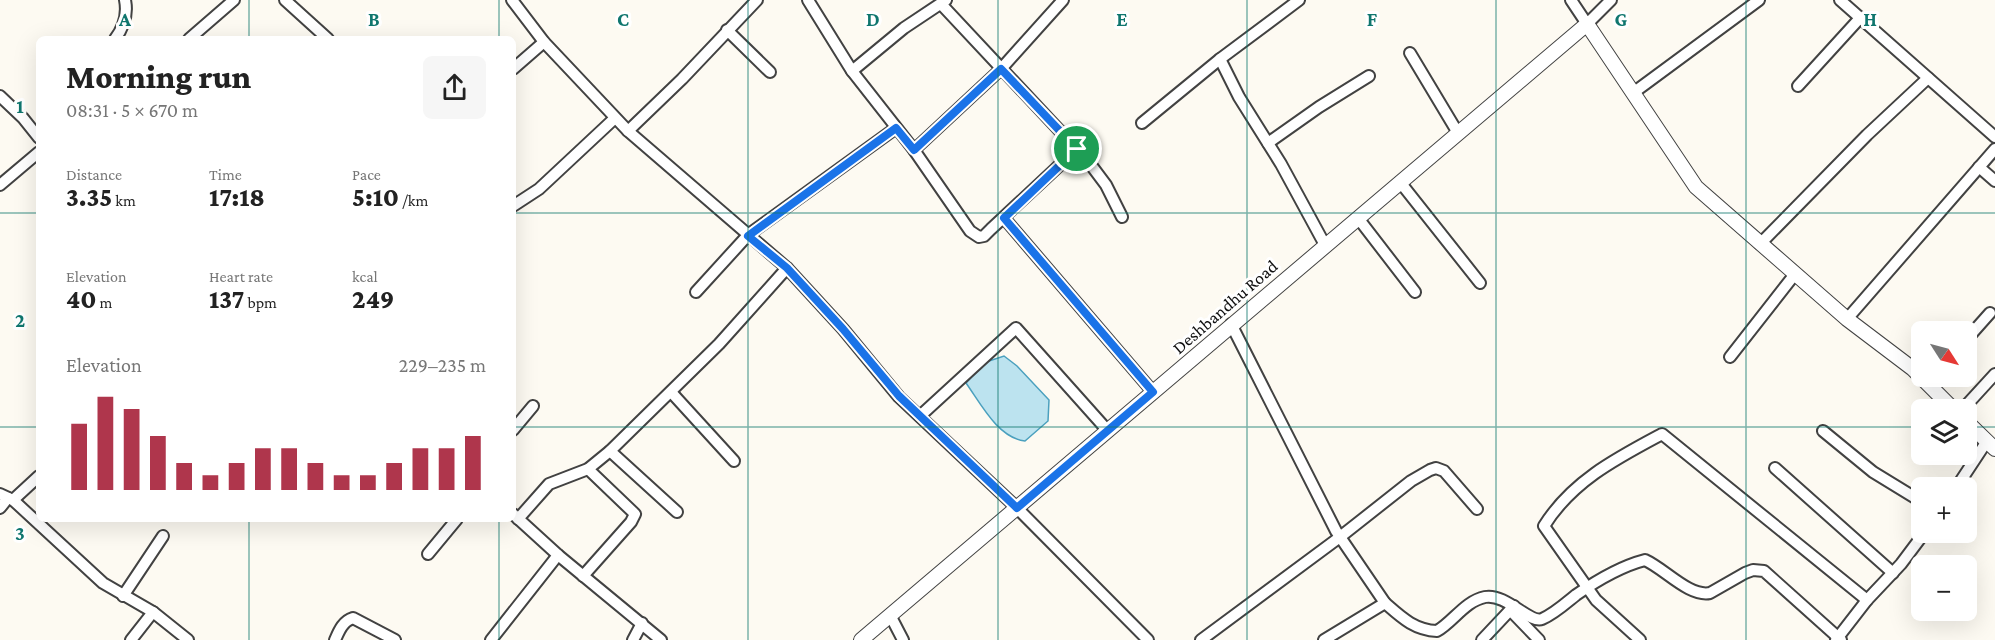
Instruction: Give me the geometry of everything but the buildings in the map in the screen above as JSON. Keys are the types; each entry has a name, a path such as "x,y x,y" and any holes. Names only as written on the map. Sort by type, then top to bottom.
{"street":[{"path":"121,36 127,9 125,0"},
{"path":"193,36 234,0"},
{"path":"285,0 325,36"},
{"path":"512,0 544,42 615,118 787,268 843,329 899,396 1017,508 1148,640"},
{"path":"628,131 682,79 757,0"},
{"path":"808,0 852,71 914,150 974,235 984,236 1077,149"},
{"path":"914,150 1001,69 1063,0"},
{"path":"1143,123 1220,59 1299,0"},
{"path":"1571,0 1696,187 1847,319 1911,367"},
{"name":"Deshbandhu Road","path":"861,640 1587,24 1611,0"},
{"path":"1633,93 1759,0"},
{"path":"1840,0 1995,137"},
{"path":"852,71 904,28 944,2 1001,69 1077,149 1106,185 1122,217"},
{"path":"1798,86 1860,18"},
{"path":"727,30 770,72"},
{"path":"516,66 544,42"},
{"path":"1410,53 1458,133"},
{"path":"1220,59 1239,98 1268,143 1325,245"},
{"path":"1268,143 1319,107 1369,76"},
{"path":"1760,244 1867,135 1928,78"},
{"path":"0,96 36,130"},
{"path":"516,204 539,189 615,118"},
{"path":"696,292 748,236 896,128"},
{"path":"1847,319 1995,149"},
{"path":"0,185 36,155"},
{"path":"1979,167 1995,181"},
{"path":"1400,182 1480,283"},
{"path":"1004,218 1153,392"},
{"path":"1358,218 1415,292"},
{"path":"662,640 558,555 516,516 549,484 564,476 588,469 610,451 747,315 787,268"},
{"path":"1730,357 1795,274"},
{"path":"1977,328 1990,314"},
{"path":"1231,324 1340,537 1384,603 1410,625 1426,631 1437,631 1469,605 1482,598 1494,596 1533,619 1543,619 1588,587 1645,560 1702,595 1753,570 1764,571 1838,639 1867,600 1893,573 1916,543"},
{"path":"920,416 1016,328 1108,431"},
{"path":"1972,399 1995,374"},
{"path":"1936,387 1946,399"},
{"path":"671,392 734,461"},
{"path":"516,426 533,406"},
{"path":"1823,431 1873,472 1911,495"},
{"path":"1965,477 1991,445 1977,432"},
{"path":"1640,640 1596,600 1544,526 1584,480 1617,458 1662,434 1867,600"},
{"path":"610,451 677,512"},
{"path":"1201,640 1411,481 1436,468 1448,476 1478,509"},
{"path":"1775,468 1893,573"},
{"path":"583,576 631,522 635,514 588,469"},
{"path":"0,508 7,497 36,478"},
{"path":"7,497 103,584 153,612 188,640"},
{"path":"428,554 455,522"},
{"path":"123,596 163,536"},
{"path":"491,640 558,555"},
{"path":"1324,640 1384,603"},
{"path":"1482,640 1512,608"},
{"path":"1512,608 1539,640"},
{"path":"131,640 153,612"},
{"path":"890,615 903,640"},
{"path":"335,640 347,620 353,618 395,640"},
{"path":"633,640 642,623"}],"water":[{"path":"1004,356 1017,366 1049,400 1048,421 1025,441 1015,439 998,427 966,383 986,362"}],"route":[{"path":"1001,69 1077,149 1004,218 1153,392 1017,508 899,396 843,329 787,268 748,236 896,128 914,150 1001,69"}]}
